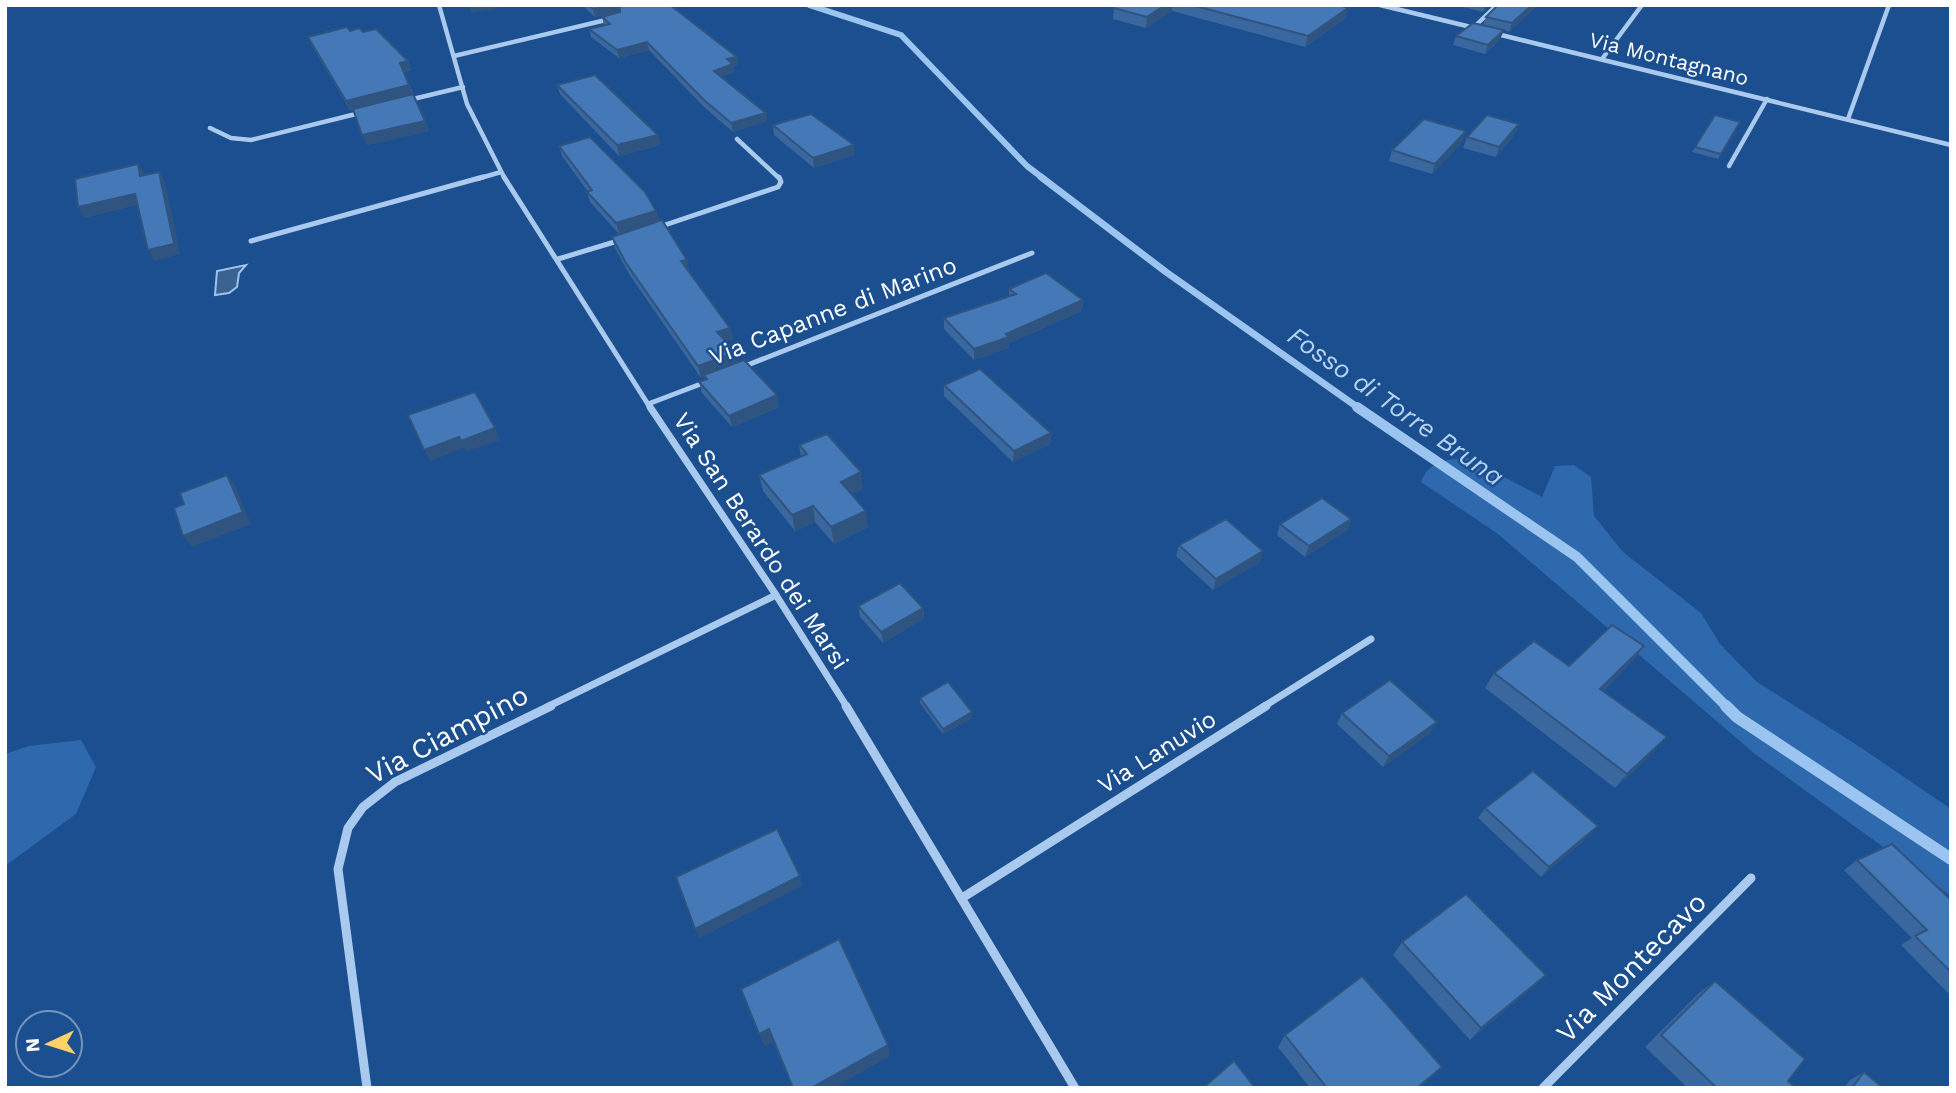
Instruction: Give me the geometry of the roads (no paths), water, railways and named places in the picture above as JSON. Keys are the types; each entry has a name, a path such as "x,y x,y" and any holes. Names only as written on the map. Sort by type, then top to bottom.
{"street":[{"name":"Via San Berardo dei Marsi","path":"439,5 475,122 502,172 648,404 776,595 871,745 1075,1088"},
{"name":"Via Montagnano","path":"1380,5 1951,145"},
{"path":"1474,28 1497,5"},
{"path":"1602,59 1642,5"},
{"path":"1848,119 1889,5"},
{"path":"454,56 619,16"},
{"path":"399,103 463,87"},
{"path":"1729,166 1768,99"},
{"path":"210,128 237,139 251,140 373,109"},
{"path":"651,230 778,187 781,183 779,176 737,139"},
{"path":"251,241 502,172"},
{"path":"558,259 625,238"},
{"name":"Via Capanne di Marino","path":"737,369 1032,253"},
{"name":"Via Capanne di Marino","path":"648,404 712,379"},
{"name":"Via Ciampino","path":"367,1088 338,869 342,839 357,811 369,799 395,782 776,595"},
{"name":"Via Lanuvio","path":"962,898 1371,639"},
{"name":"Via Montecavo","path":"1543,1088 1751,878"}],"waterway":[{"name":"Fosso di Torre Bruna","path":"809,5 901,35 1027,166 1044,179"},
{"name":"Fosso di Torre Bruna","path":"1041,177 1166,272 1360,409"},
{"name":"Fosso di Torre Bruna","path":"1357,407 1577,557 1737,717 1951,859"}]}
